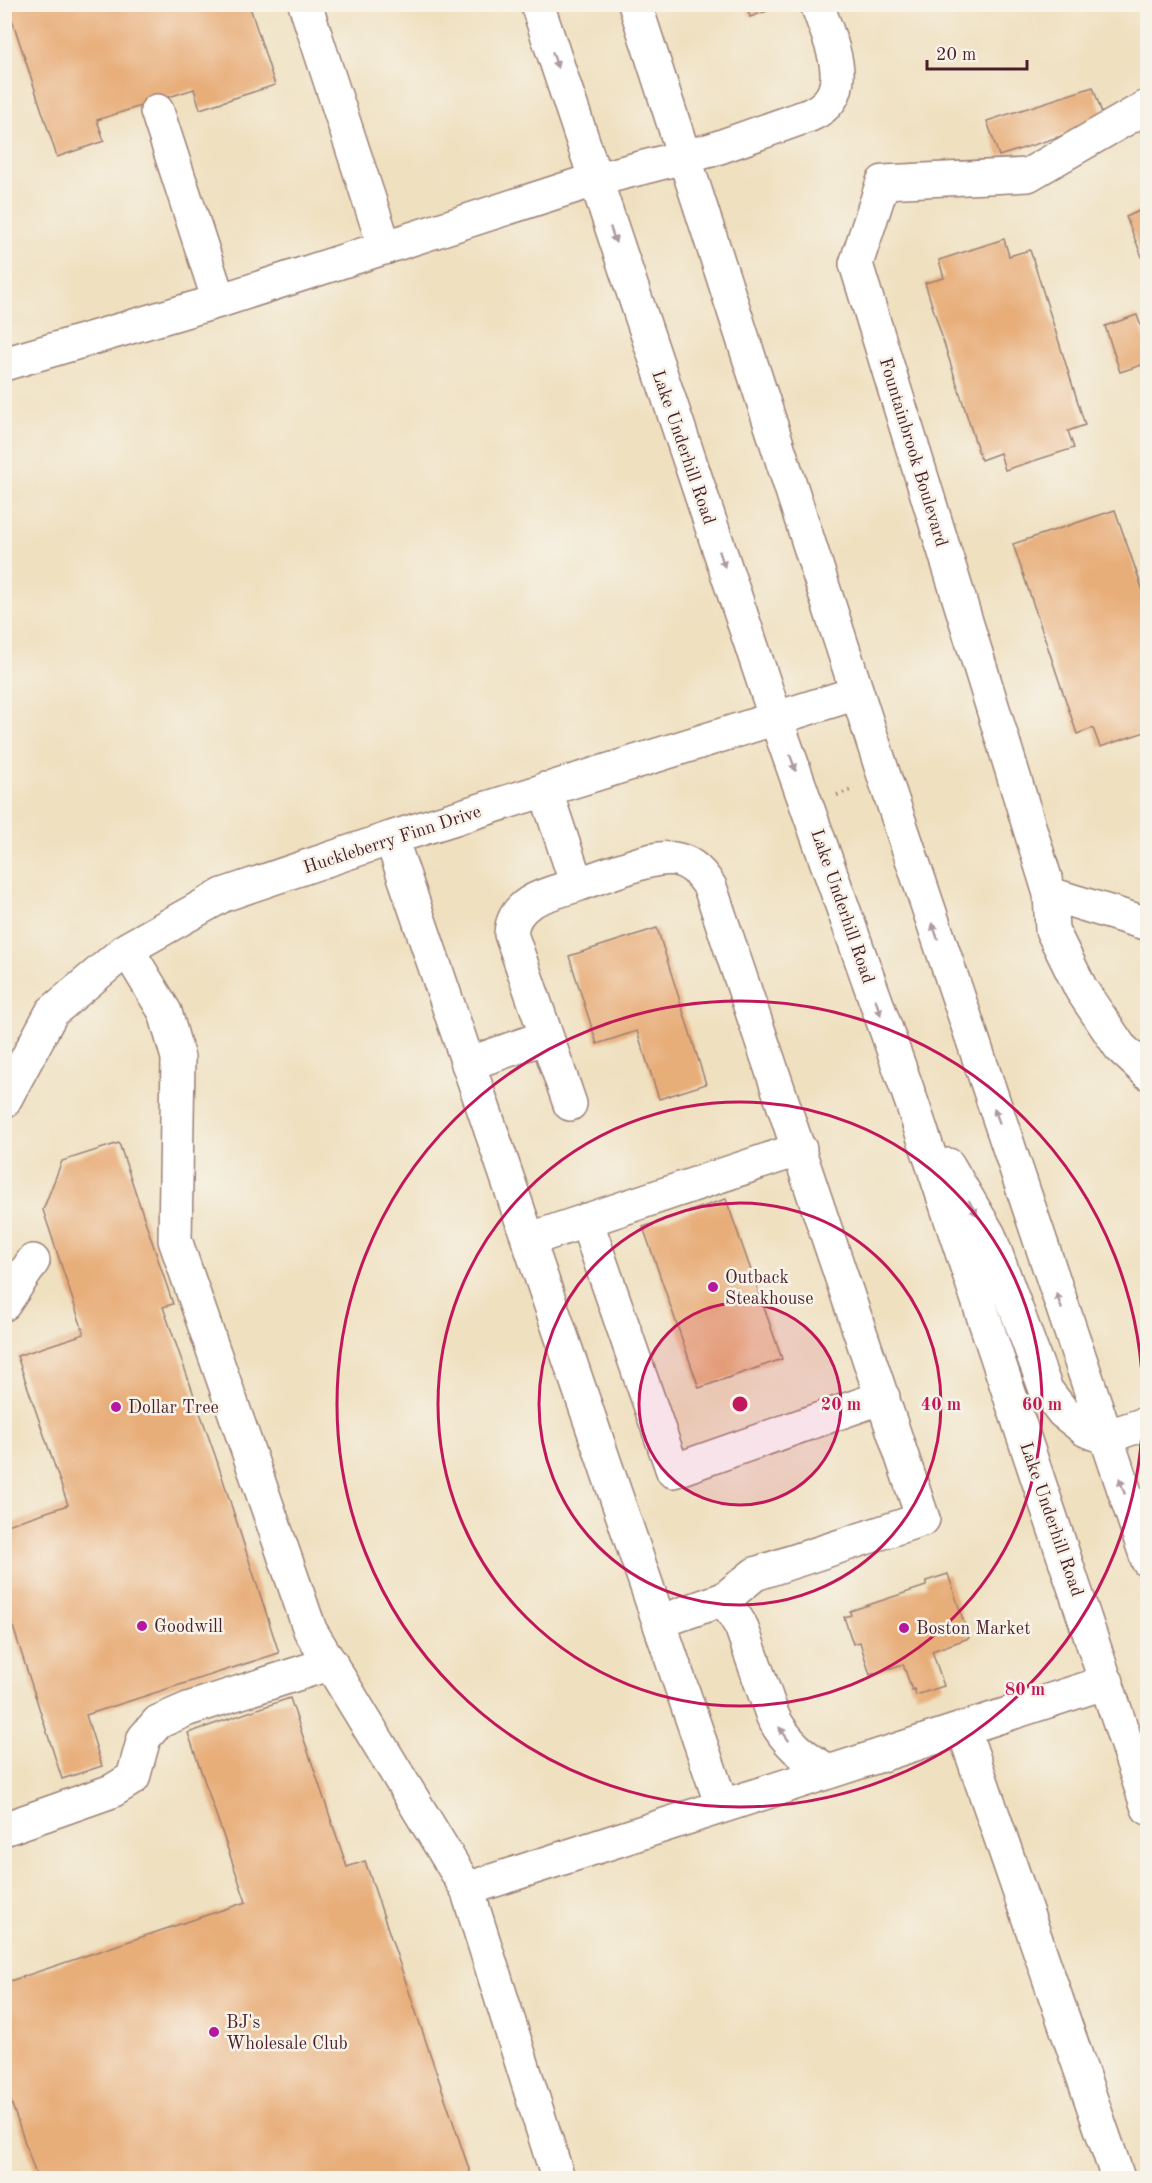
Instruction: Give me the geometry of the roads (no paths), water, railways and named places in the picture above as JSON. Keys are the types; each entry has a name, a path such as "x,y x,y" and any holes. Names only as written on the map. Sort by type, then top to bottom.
{"street":[{"path":"305,4 385,248"},
{"name":"Lake Underhill Road","path":"537,4 776,719 912,1103 1148,1808"},
{"path":"635,4 857,693 1148,1561"},
{"path":"4,364 219,301 594,180 685,158 805,117 823,108 837,86 837,70 817,4"},
{"name":"Fountainbrook Boulevard","path":"1050,894 856,264 883,182 1028,175 1148,106"},
{"path":"157,111 219,301"},
{"name":"Huckleberry Finn Drive","path":"4,1101 52,1012 127,949 223,895 544,789 857,693"},
{"path":"544,789 577,885"},
{"path":"391,838 722,1806"},
{"path":"570,1104 511,934 512,920 533,900 663,857 679,859 702,874 710,887 923,1519 755,1574 724,1599 659,1622"},
{"path":"1148,924 1050,894 1052,930 1081,989 1120,1047 1148,1073"},
{"path":"127,949 165,1012 178,1058 175,1240 310,1630 467,1888 558,2178"},
{"path":"468,1064 546,1037"},
{"path":"912,1103 988,1234 1046,1390 1063,1412 1086,1430 1105,1437 1148,1423"},
{"path":"528,1239 800,1149"},
{"path":"586,1220 673,1471 883,1397"},
{"path":"4,1304 33,1261"},
{"path":"724,1599 741,1626 779,1729 801,1755 828,1772"},
{"path":"4,1829 112,1791 133,1778 144,1738 158,1722 188,1709 331,1663"},
{"path":"467,1888 1107,1682"},
{"path":"963,1728 1118,2178"}],"place":[{"name":"Outback Steakhouse","path":"713,1287"},
{"name":"Dollar Tree","path":"116,1407"},
{"name":"Goodwill","path":"142,1626"},
{"name":"Boston Market","path":"904,1628"},
{"name":"BJ's Wholesale Club","path":"214,2032"}]}
